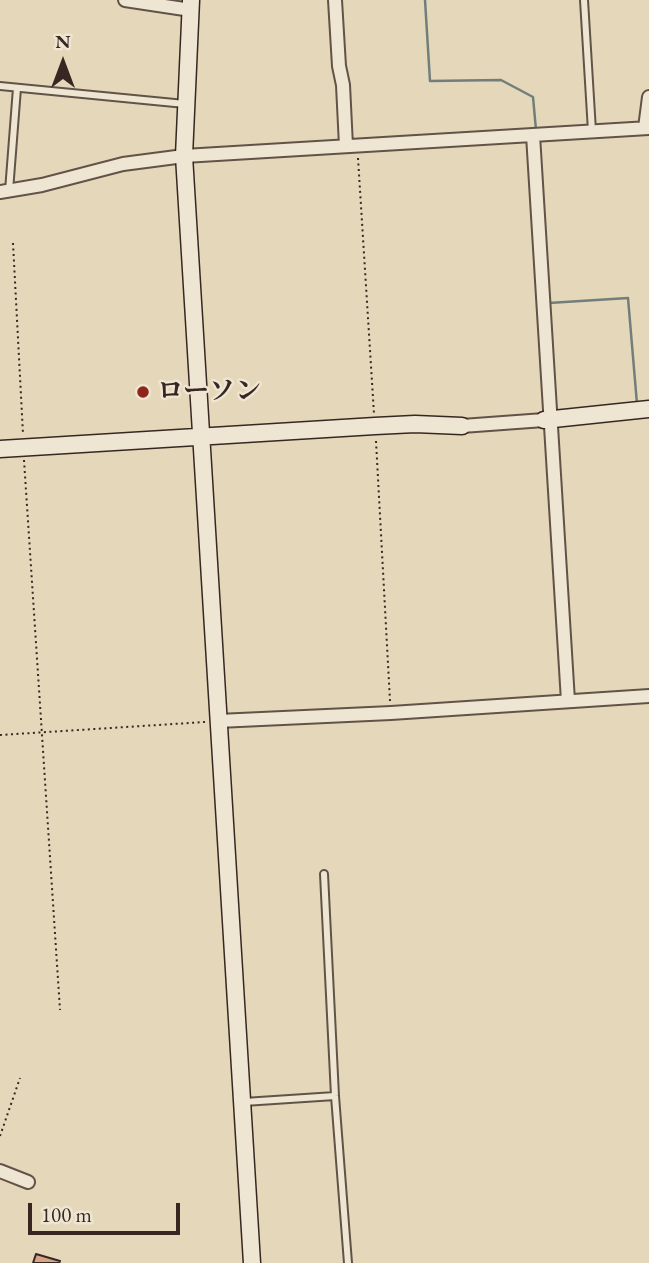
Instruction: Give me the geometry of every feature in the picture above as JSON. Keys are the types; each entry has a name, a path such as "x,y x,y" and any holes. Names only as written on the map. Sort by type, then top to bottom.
{"street":[{"path":"125,0 191,5 184,156 252,1263"},
{"path":"335,0 339,66 352,146"},
{"path":"5,192 123,164 184,156 647,128 649,97"},
{"path":"533,135 547,420 568,701"},
{"path":"0,449 415,424 463,426 649,409"},
{"path":"218,721 649,696"},
{"path":"0,1171 28,1182"}],"lane":[{"path":"584,0 592,131"},
{"path":"0,86 185,104"},
{"path":"5,192 17,88"},
{"path":"324,874 335,1096 348,1263"},
{"path":"242,1102 335,1096"}],"path":[{"path":"352,146 375,426 391,713"},
{"path":"13,243 60,1010"},
{"path":"0,735 218,721"},
{"path":"0,1136 20,1078"}],"building":[{"path":"36,1254 60,1261 33,1263"}],"waterway":[{"path":"425,0 430,81 501,80 533,97 536,130"},
{"path":"549,300 549,303 628,298 637,404"}],"place":[{"name":"ローソン","path":"143,392"}]}
